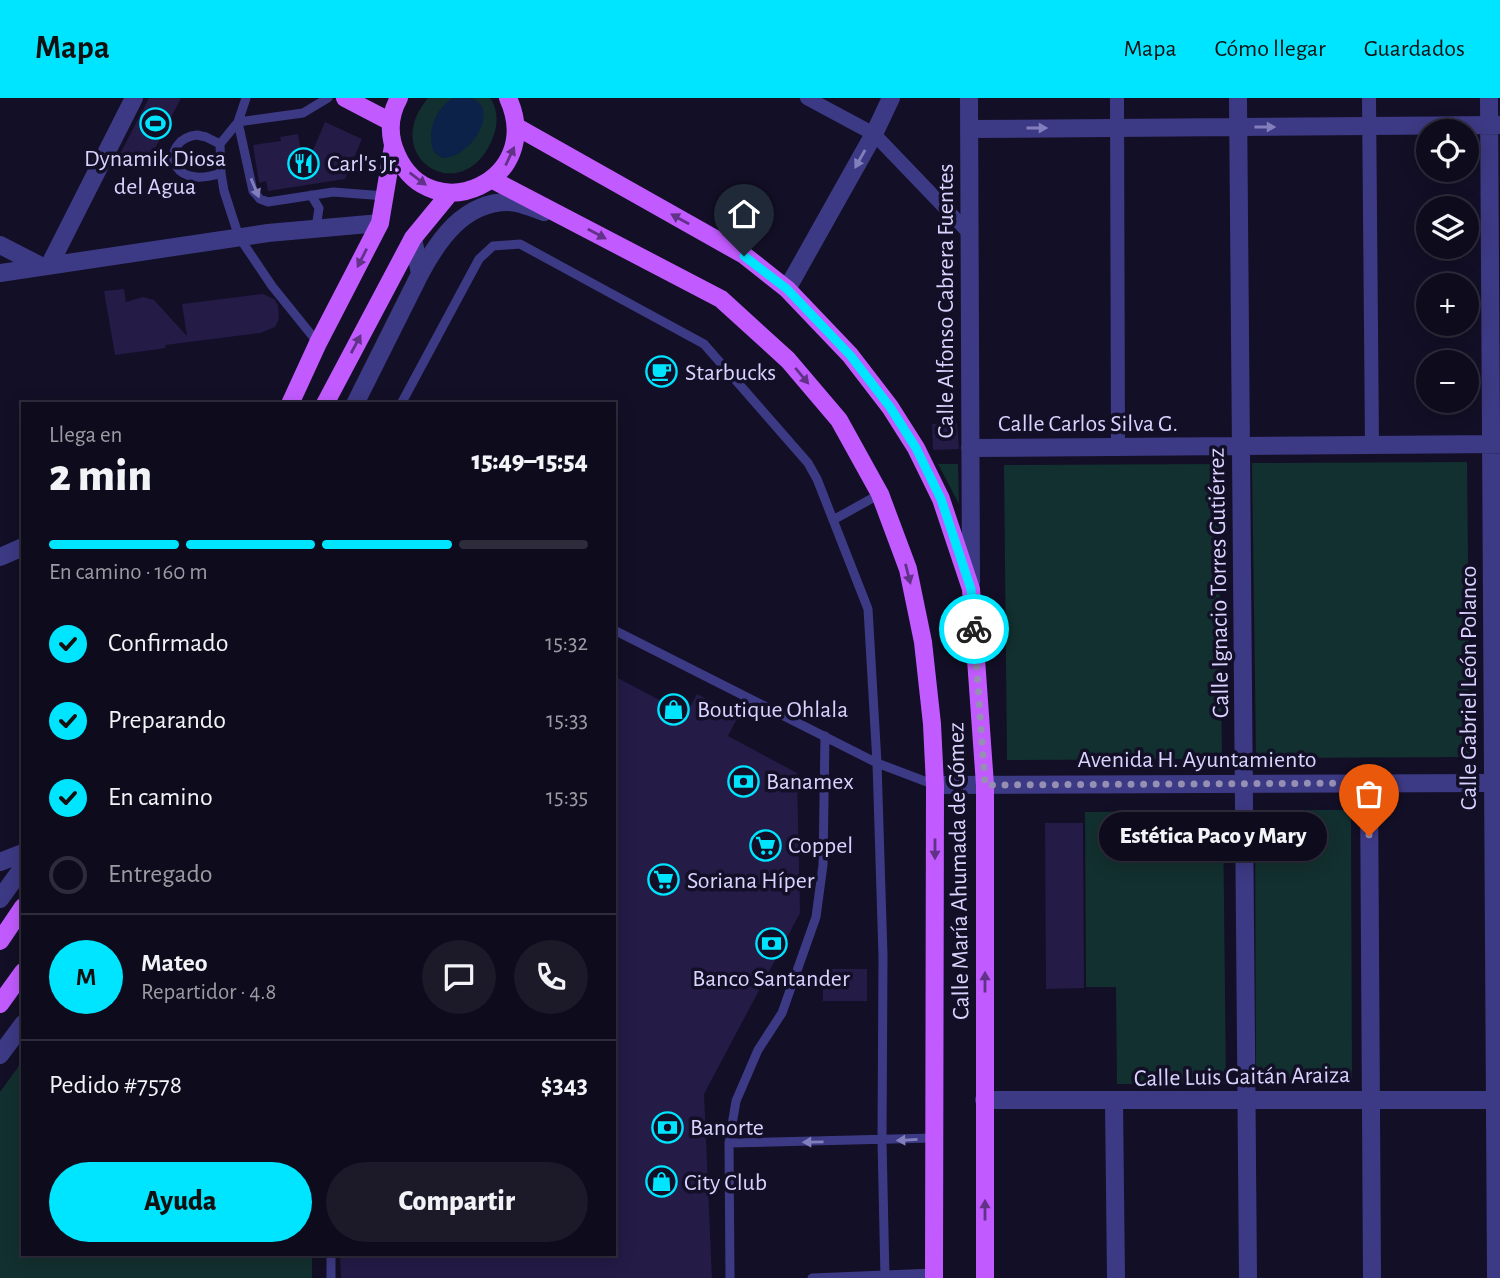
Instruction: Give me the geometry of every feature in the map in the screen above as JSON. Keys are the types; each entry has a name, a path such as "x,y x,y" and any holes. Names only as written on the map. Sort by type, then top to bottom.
{"main road":[{"path":"345,98 391,122"},
{"path":"293,397 380,223 393,146 391,122 399,98"},
{"path":"393,146 401,164 414,178 431,188 450,192 472,190 493,180 506,166 515,147 517,127 508,98"},
{"name":"Calle María Ahumada de Gómez","path":"517,127 744,256 787,289 850,355 890,407 916,448 941,499 971,589 985,785 985,1278"},
{"name":"Calle María Ahumada de Gómez","path":"493,180 721,299 788,360 839,420 880,494 908,569 923,642 932,724 935,785 934,1276"},
{"path":"335,396 412,238 450,192"},
{"path":"0,941 21,910"},
{"path":"0,1004 21,975"}],"street":[{"path":"45,265 134,98"},
{"path":"807,98 874,134 970,234"},
{"path":"787,289 874,134 891,98"},
{"name":"Calle Alfonso Cabrera Fuentes","path":"969,98 971,589"},
{"path":"1117,98 1118,447"},
{"name":"Calle Ignacio Torres Gutiérrez","path":"1238,98 1248,1278"},
{"path":"1369,98 1371,445"},
{"name":"Calle Gabriel León Polanco","path":"1489,98 1495,125 1496,1278"},
{"path":"969,129 1495,125"},
{"path":"356,402 420,274 439,240 450,228 463,217 488,205 508,201 569,220"},
{"path":"0,273 239,237 380,223"},
{"path":"412,238 420,274"},
{"path":"0,245 45,265"},
{"name":"Calle Carlos Silva G.","path":"970,448 1496,444"},
{"path":"0,557 21,548"},
{"path":"1369,783 1372,1278"},
{"name":"Avenida H. Ayuntamiento","path":"935,785 1497,783"},
{"path":"0,862 21,854"},
{"path":"0,899 21,870"},
{"path":"0,1055 21,1027"},
{"name":"Calle Luis Gaitán Araiza","path":"984,1100 1497,1100"},
{"path":"1114,1101 1116,1278"}],"lane":[{"path":"246,98 238,122 220,144 224,191 239,237 272,285 318,343"},
{"path":"238,122 303,113 328,98"},
{"path":"238,122 253,191 260,199 268,202 333,192 386,196"},
{"path":"220,144 206,137 190,136 178,144 174,158 176,165 186,176 206,179 221,173"},
{"path":"311,195 319,208 316,228"},
{"path":"402,402 479,259 493,246 520,244 704,344 808,463 817,479 868,609 877,763 883,956 882,1141 885,1276"},
{"path":"833,520 880,494"},
{"path":"616,631 877,763 935,785"},
{"path":"730,1278 729,1143 736,1101 758,1050 782,1013 816,917 823,865 824,736"},
{"path":"729,1143 933,1138"},
{"path":"331,1256 331,1278"},
{"path":"812,1278 934,1276"}],"green space":[{"path":"428,98 454,98 441,108 433,128 434,152 443,158 459,153 472,142 470,98 490,98 497,118 492,140 479,161 462,171 445,173 430,167 418,156 413,139 415,120"},
{"path":"1467,462 1470,757 1256,758 1252,463"},
{"path":"938,464 958,464 959,504"},
{"path":"1218,464 1222,759 1007,760 1004,465"},
{"path":"1255,810 1351,810 1352,1082 1256,1082"},
{"path":"1223,811 1226,1084 1117,1084 1116,987 1086,987 1085,812"},
{"path":"21,1063 21,1256 312,1256 312,1278 0,1278 0,1092"}],"water":[{"path":"453,98 471,98 480,104 484,112 483,122 472,142 453,156 443,158 434,152 432,129 441,108"}],"building":[{"path":"149,98 181,98 145,168 120,154"},
{"name":"Carl's Jr.","path":"325,122 362,139 345,179 268,191 266,181 259,183 253,145 281,141 280,137 298,134 304,171"},
{"path":"124,289 126,302 143,297 154,300 187,336 182,304 263,294 274,299 278,305 279,319 275,327 260,333 165,345 166,348 115,355 104,291"},
{"name":"Starbucks","path":"657,356 678,367 668,388 647,377"},
{"path":"957,423 959,449 933,450 932,424"},
{"path":"616,677 686,714 697,694 738,716 728,736 797,773 800,913 704,1094 712,1278 341,1278 340,1256 616,1256"},
{"path":"1045,823 1083,823 1084,988 1046,989"},
{"path":"823,969 867,969 867,1001 823,1001"}],"way so far":[{"path":"974,629 985,785 1369,783 1369,836"}],"place":[{"name":"Dynamik Diosa del Agua","path":"155,124"},
{"name":"Carl's Jr.","path":"304,163"},
{"name":"Starbucks","path":"662,372"},
{"name":"Boutique Ohlala","path":"674,709"},
{"name":"Banamex","path":"743,781"},
{"name":"Estética Paco y Mary","path":"1369,836"},
{"name":"Coppel","path":"765,845"},
{"name":"Soriana Híper","path":"664,880"},
{"name":"Banco Santander","path":"771,944"},
{"name":"Banorte","path":"667,1127"},
{"name":"City Club","path":"661,1182"}],"route":[{"path":"744,256 787,289 850,355 890,407 916,448 941,499 971,589 974,629"}]}
